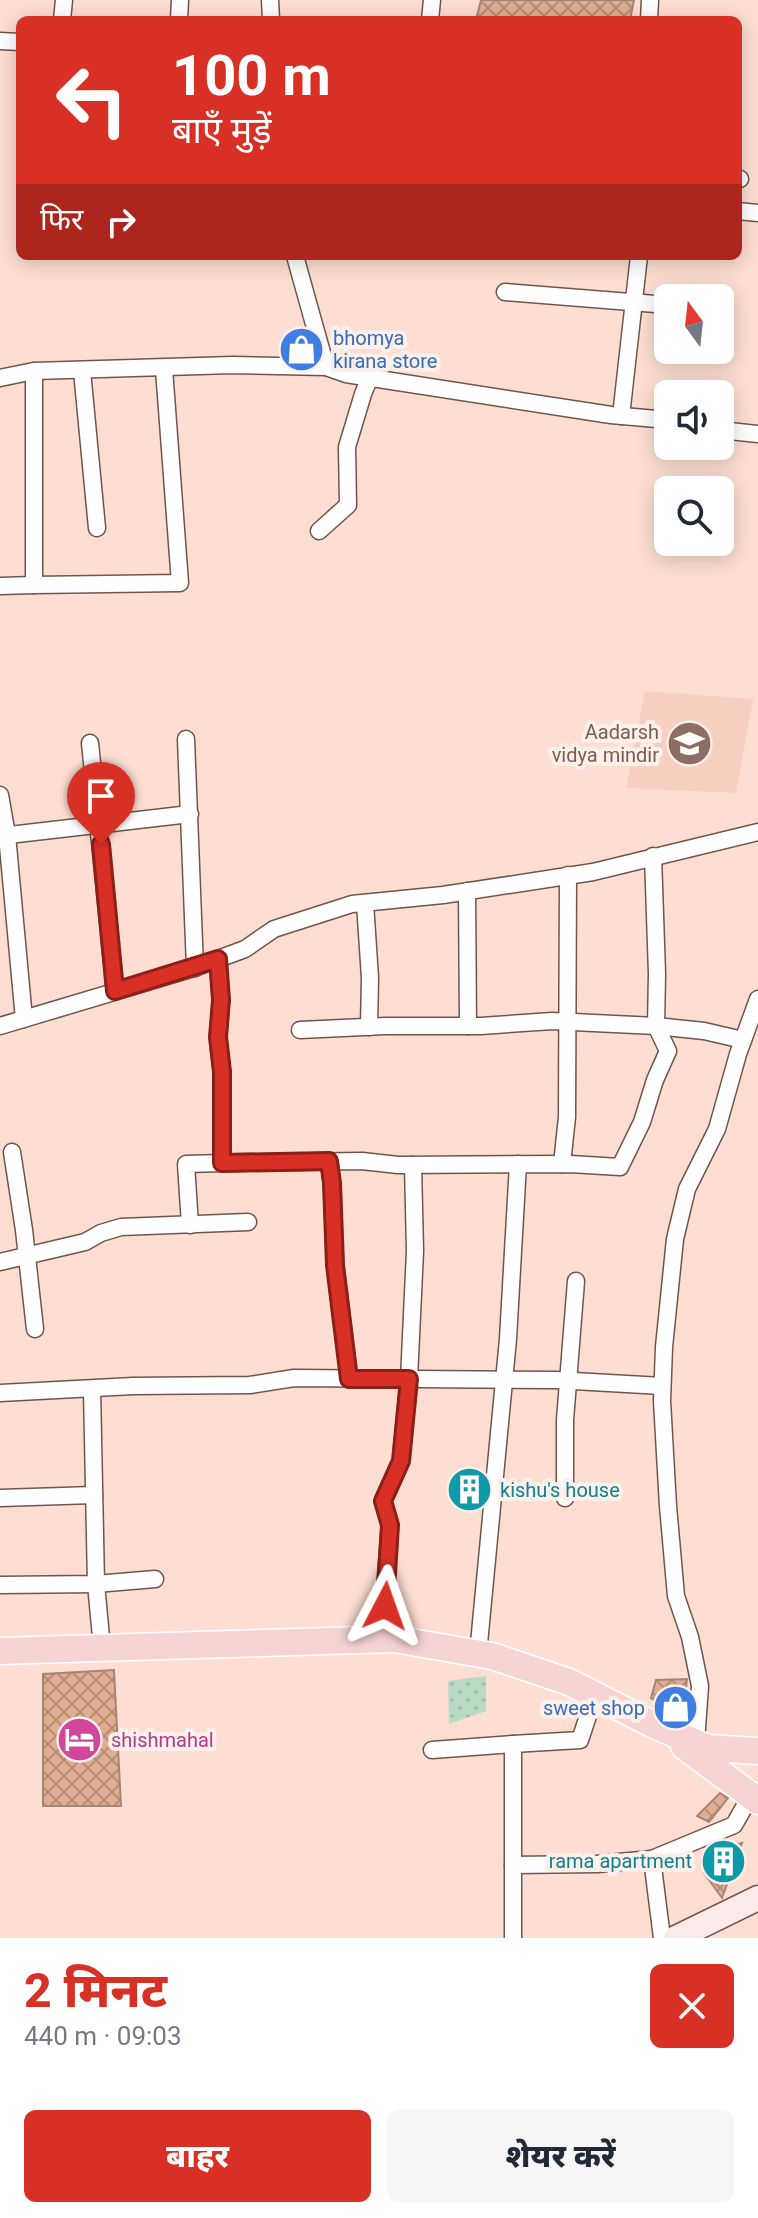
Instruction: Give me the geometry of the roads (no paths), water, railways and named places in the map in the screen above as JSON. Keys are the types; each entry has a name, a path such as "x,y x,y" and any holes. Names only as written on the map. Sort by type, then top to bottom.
{"main road":[{"path":"0,1651 394,1639 478,1654 569,1682 708,1748 758,1751"},
{"path":"654,1725 754,1798"}],"street":[{"path":"296,260 326,367"},
{"path":"621,416 639,260"},
{"path":"505,292 654,303"},
{"path":"0,378 34,371 233,365 326,367 346,374 654,419"},
{"path":"0,586 180,583 164,369"},
{"path":"34,371 34,585"},
{"path":"82,371 97,528"},
{"path":"319,531 348,505 347,447 370,377"},
{"path":"734,431 758,434"},
{"path":"186,739 195,968"},
{"path":"90,743 115,991"},
{"path":"0,795 24,1019"},
{"path":"3,836 190,814"},
{"path":"0,1026 195,968 245,949 274,929 352,904 467,891 568,875 714,845 758,832"},
{"path":"190,1225 186,1164 329,1161 620,1167 642,1122 668,1051 656,1026 653,856"},
{"path":"562,1164 567,1117 568,875"},
{"path":"467,891 468,1026"},
{"path":"365,903 370,978 369,1027"},
{"path":"218,959 222,1163"},
{"path":"696,1742 700,1686 690,1637 676,1596 662,1386 675,1239 687,1189 717,1129 758,999"},
{"path":"300,1030 568,1023 656,1026 704,1031 743,1040"},
{"path":"12,1152 35,1329"},
{"path":"329,1161 335,1265 349,1379"},
{"path":"478,1654 505,1380 518,1164"},
{"path":"381,1639 390,1525 383,1501 401,1461 409,1379 415,1251 413,1165"},
{"path":"0,1262 85,1242 121,1227 248,1222"},
{"path":"565,1498 565,1420 576,1281"},
{"path":"0,1393 250,1385 294,1378 568,1381 662,1386"},
{"path":"92,1389 96,1584 102,1648"},
{"path":"0,1498 94,1495"},
{"path":"0,1585 96,1584 155,1579"},
{"path":"432,1750 580,1740 595,1695"},
{"path":"513,1744 513,1938"},
{"path":"513,1865 597,1864 652,1859 734,1825 754,1798"},
{"path":"652,1859 662,1938"},
{"path":"676,1938 758,1898"}],"place":[{"name":"bhomya kirana store","path":"302,349"},
{"name":"Aadarsh vidya mindir","path":"690,744"},
{"name":"kishu's house","path":"469,1490"},
{"name":"sweet shop","path":"676,1708"},
{"name":"shishmahal","path":"80,1740"},
{"name":"rama apartment","path":"723,1861"}]}
